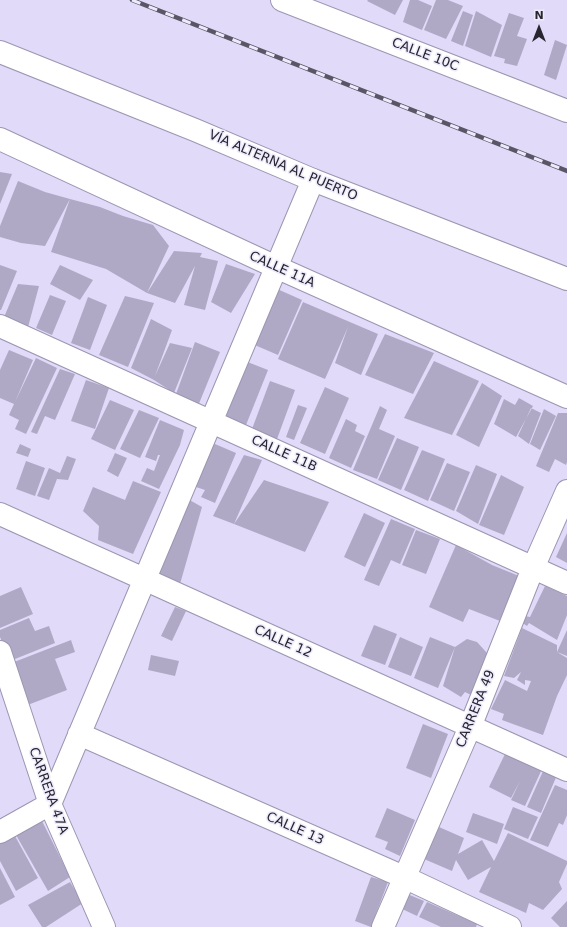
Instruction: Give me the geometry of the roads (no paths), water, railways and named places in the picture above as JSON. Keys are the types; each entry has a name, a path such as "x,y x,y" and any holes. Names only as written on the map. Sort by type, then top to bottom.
{"street":[{"name":"CALLE 10C","path":"282,0 567,111"},
{"name":"VÍA ALTERNA AL PUERTO","path":"0,52 195,130 313,180 567,279"},
{"name":"CALLE 11A","path":"0,138 276,267 567,397"},
{"path":"0,832 50,804 313,180"},
{"name":"CALLE 11B","path":"0,326 567,583"},
{"name":"CARRERA 49","path":"384,927 470,727 533,568 567,490"},
{"name":"CALLE 12","path":"0,514 567,770"},
{"name":"CARRERA 47A","path":"0,652 50,804 105,926"},
{"name":"CALLE 13","path":"79,734 406,878 510,927"}],"railway":[{"path":"132,0 567,171"}]}
